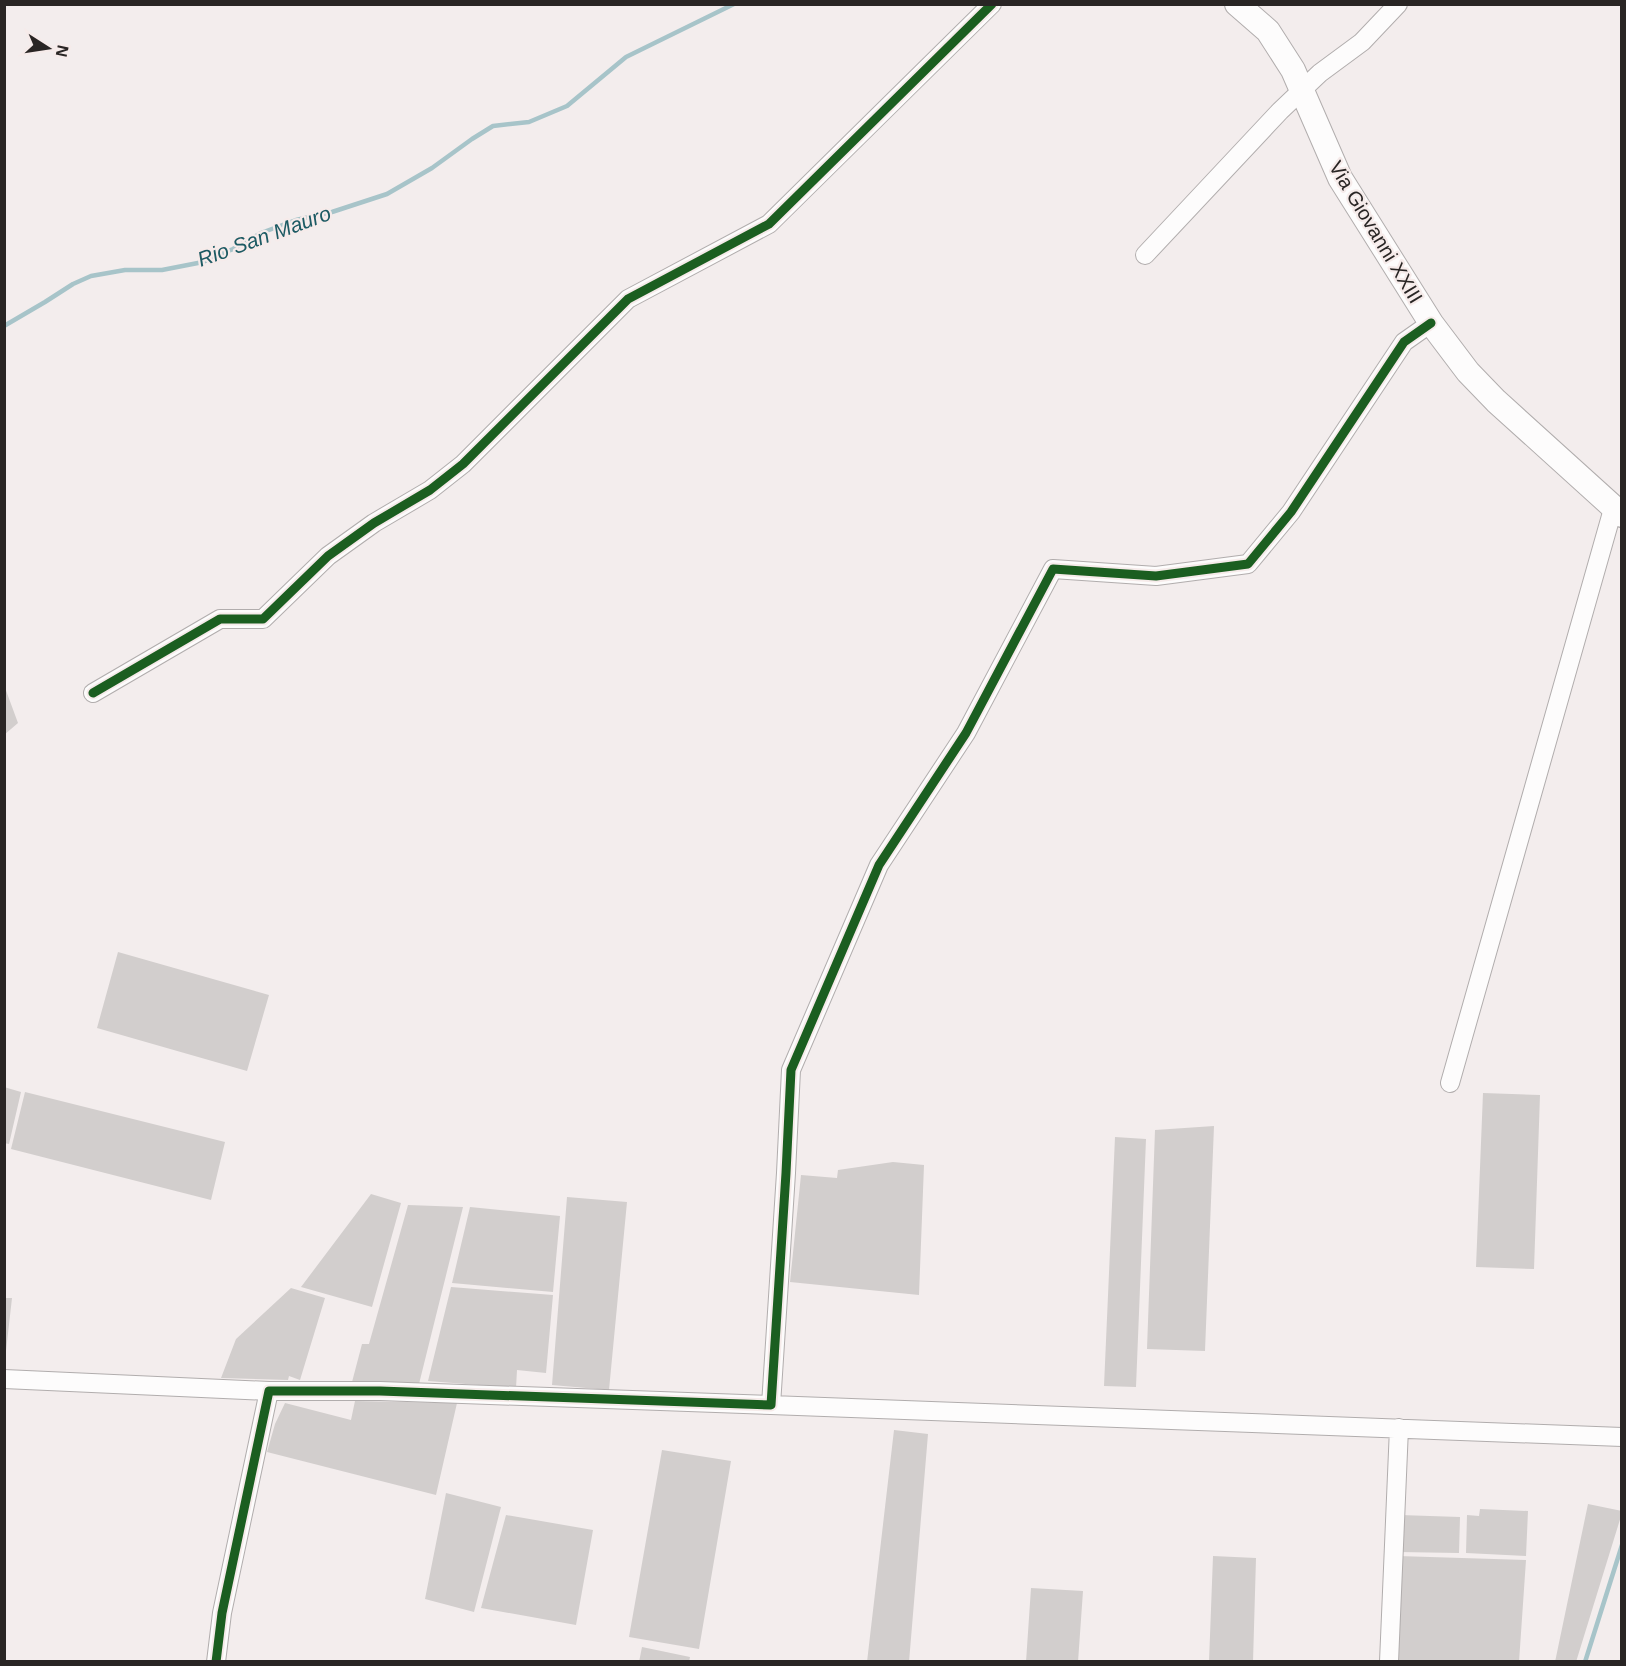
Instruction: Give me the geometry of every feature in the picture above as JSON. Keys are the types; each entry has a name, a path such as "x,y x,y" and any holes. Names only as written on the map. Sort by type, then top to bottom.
{"main road":[{"name":"Via Giovanni XXIII","path":"1237,4 1269,31 1293,70 1340,178 1431,323 1468,372 1618,512"}],"street":[{"path":"93,693 220,619 263,618 328,556 374,523 430,490 463,464 628,300 769,224 992,4"},
{"path":"1146,255 1280,111 1320,73 1362,42 1398,4"},
{"path":"771,1405 791,1070 879,865 966,733 1053,569 1156,576 1248,564 1291,512 1404,342 1431,323"},
{"path":"1450,1083 1618,512"},
{"path":"4,1379 269,1391 380,1391 1622,1437"},
{"path":"216,1662 222,1613 269,1391"},
{"path":"1389,1662 1399,1428"}],"building":[{"path":"4,685 18,723 4,735"},
{"path":"118,952 269,995 247,1071 97,1028"},
{"path":"4,1087 21,1092 9,1144 4,1143"},
{"path":"25,1092 225,1142 211,1200 11,1149"},
{"path":"1483,1093 1540,1095 1534,1269 1476,1267"},
{"path":"1214,1126 1205,1351 1147,1349 1155,1130"},
{"path":"1115,1137 1146,1139 1136,1387 1104,1386"},
{"path":"893,1162 924,1165 919,1295 790,1282 801,1175 837,1178 838,1170"},
{"path":"371,1194 401,1203 372,1307 301,1287"},
{"path":"567,1197 627,1202 609,1390 552,1385"},
{"path":"408,1205 463,1207 419,1384 352,1382 362,1344 369,1344"},
{"path":"470,1207 560,1216 553,1292 452,1283"},
{"path":"451,1287 553,1295 546,1373 517,1370 516,1388 428,1381"},
{"path":"291,1288 325,1298 300,1380 289,1376 288,1380 221,1378 236,1339"},
{"path":"4,1298 12,1298 6,1351 4,1351"},
{"path":"355,1401 457,1403 436,1495 267,1452 275,1424 285,1403 351,1420"},
{"path":"894,1430 928,1434 909,1662 867,1662"},
{"path":"662,1450 731,1461 699,1649 629,1637"},
{"path":"446,1493 501,1507 474,1612 425,1599"},
{"path":"1588,1504 1622,1511 1622,1513 1576,1662 1555,1662"},
{"path":"1480,1509 1528,1511 1526,1556 1466,1553 1467,1515 1479,1516"},
{"path":"506,1515 593,1530 576,1625 481,1608"},
{"path":"1400,1515 1460,1517 1459,1553 1399,1552"},
{"path":"1213,1556 1256,1558 1253,1662 1209,1662"},
{"path":"1398,1556 1526,1560 1519,1662 1394,1662"},
{"path":"1031,1588 1083,1591 1078,1662 1026,1662"},
{"path":"642,1647 690,1657 689,1662 639,1662"}],"waterway":[{"name":"Rio San Mauro","path":"4,326 73,284 91,276 125,270 162,270 203,262 261,233 296,220 332,212 387,194 432,168 493,126 529,122 567,106 626,57 734,4"},
{"path":"1585,1662 1622,1545"}],"cycle path":[{"path":"93,693 220,619 263,619 328,556 374,523 430,490 463,464 628,299 769,224 992,4"},
{"path":"216,1662 222,1613 269,1391 380,1391 771,1405 791,1070 879,865 966,733 1053,569 1156,576 1248,564 1291,512 1404,342 1431,323"}]}
